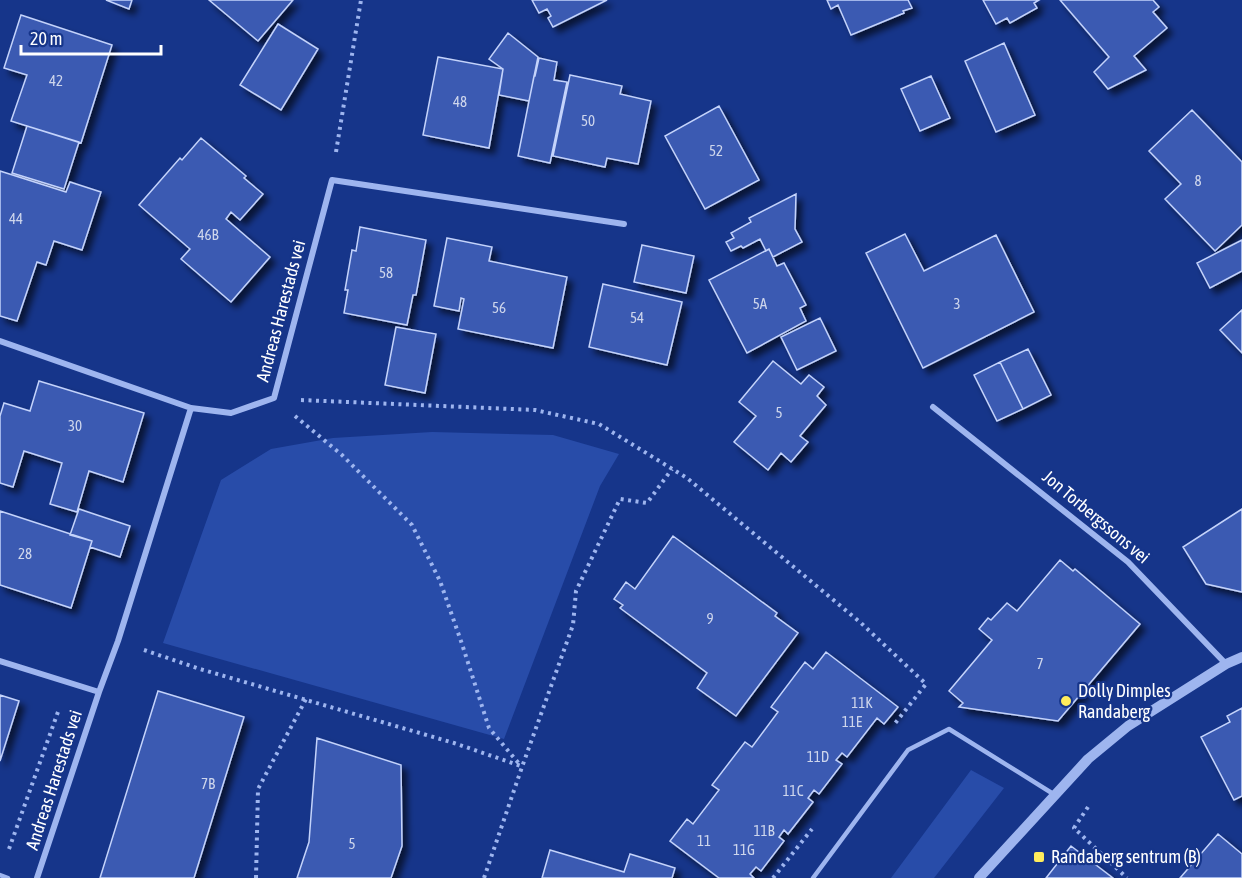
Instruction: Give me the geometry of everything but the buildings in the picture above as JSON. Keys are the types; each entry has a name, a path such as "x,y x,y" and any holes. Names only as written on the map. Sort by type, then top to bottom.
{"street":[{"path":"332,180 624,224"},
{"name":"Andreas Harestads vei","path":"37,878 118,641 191,408 231,413 274,398 332,180"},
{"path":"0,341 191,408"},
{"name":"Jon Torbergssons vei","path":"933,406 1128,562 1226,664"},
{"path":"979,878 1088,759 1128,726 1226,664 1242,657"},
{"name":"Andreas Harestads vei","path":"0,661 99,692"}],"lane":[{"path":"813,878 908,750 949,729 1056,795"},
{"path":"0,875 8,878"}],"path":[{"path":"332,180 362,0"},
{"path":"274,398 535,410 599,424 687,478 861,623 926,684 890,730"},
{"path":"274,398 342,455 412,525 440,581 489,728 522,767"},
{"path":"484,878 573,625 576,591 620,499 647,503 672,469"},
{"path":"118,641 200,669 454,743 522,767"},
{"path":"0,875 68,683"},
{"path":"256,878 258,789 306,699"},
{"path":"1091,803 1074,828 1127,878"},
{"path":"773,878 817,823"}],"shaded area":[{"path":"432,432 553,435 619,454 600,486 504,739 163,643 221,480 271,449 333,438"},
{"path":"971,770 1004,788 934,878 891,878"}],"place":[{"name":"Dolly Dimples Randaberg","path":"1066,701"},
{"name":"Randaberg sentrum (B)","path":"1039,857"}]}
